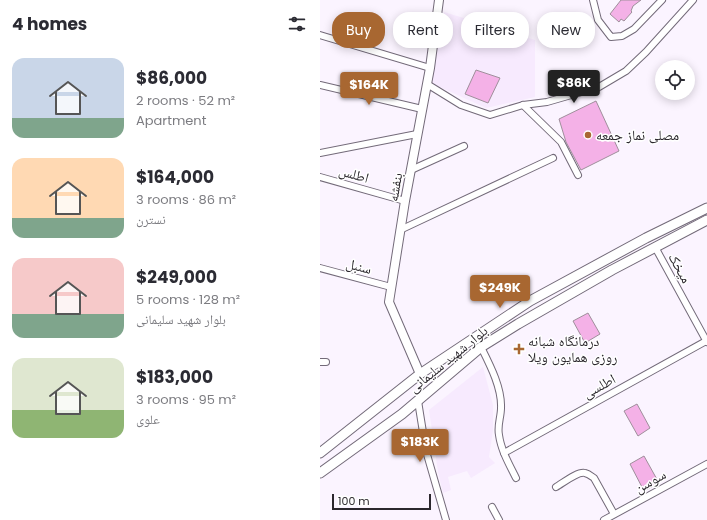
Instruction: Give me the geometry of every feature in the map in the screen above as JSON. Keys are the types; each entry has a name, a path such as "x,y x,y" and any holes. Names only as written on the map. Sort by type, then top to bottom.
{"main road":[{"name":"بلوار شهید سلیمانی","path":"320,453 420,374 530,301 646,238 707,208"},
{"name":"بلوار شهید سلیمانی","path":"320,473 418,401 481,347 531,316 612,270 707,220"}],"street":[{"name":"بنفشه","path":"420,374 389,302 405,201 430,68 439,0"},
{"path":"593,0 598,20 611,37 622,36 634,29 662,0"},
{"path":"427,84 461,105 490,115 523,105 547,102 603,85 626,70 646,52 693,0"},
{"path":"320,35 430,68"},
{"path":"320,85 422,109"},
{"path":"523,105 561,142 578,176"},
{"path":"320,153 417,134"},
{"path":"411,170 464,146"},
{"path":"400,230 553,158"},
{"name":"اطلس","path":"320,177 405,201"},
{"name":"میخک","path":"655,247 707,342"},
{"name":"سنبل","path":"320,268 391,287"},
{"name":"اطلسی","path":"504,453 707,342"},
{"path":"481,347 491,367 499,391 501,408 498,434 504,453 516,478"},
{"path":"418,401 426,451 446,520"},
{"name":"سوسن","path":"604,520 707,464"},
{"path":"556,486 584,472 594,478 614,514"},
{"path":"492,507 499,520"}],"shaded area":[{"path":"453,15 461,17 461,48 529,48 529,38 535,40 535,97 486,108 431,83 437,48 453,48"},
{"path":"483,367 493,405 493,430 489,457 495,463 471,478 467,471 448,477 451,490 443,493 438,472 429,410"}],"building":[{"path":"621,0 641,0 633,6 632,12 624,21 621,19 619,22 610,14"},
{"path":"476,70 500,78 488,103 465,94"},
{"name":"مصلی نماز جمعه","path":"596,101 619,151 581,170 566,142 559,119"},
{"path":"588,313 600,334 585,343 573,321"},
{"path":"637,404 650,428 638,436 624,411"},
{"path":"644,456 659,483 644,491 630,464"}],"place":[{"name":"مصلی نماز جمعه","path":"588,135"},
{"name":"درمانگاه شبانه روزی همایون ویلا","path":"519,349"}]}
